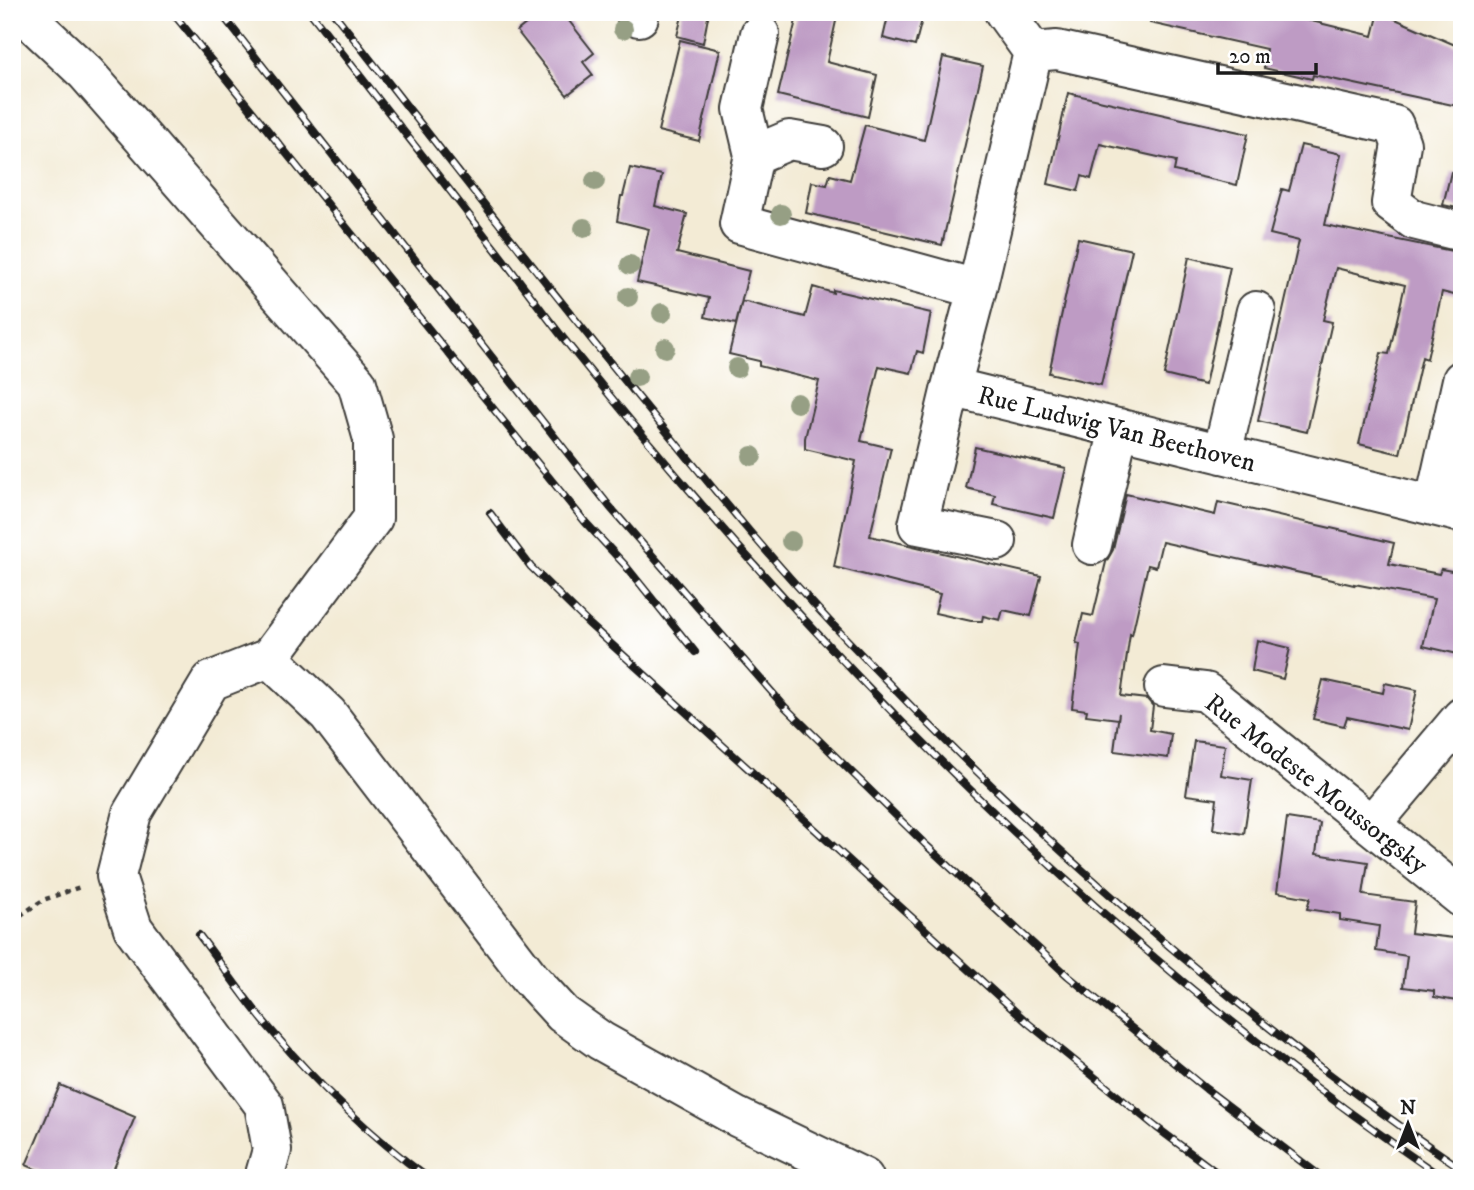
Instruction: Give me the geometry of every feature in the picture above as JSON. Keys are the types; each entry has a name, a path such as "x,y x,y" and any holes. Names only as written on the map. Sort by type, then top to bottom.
{"street":[{"path":"20,12 86,73 357,383 373,439 373,518 269,658 211,681 132,813 116,876 133,928 264,1105 272,1150 264,1178"},
{"path":"1004,12 1033,52 1056,50 1394,125 1401,144 1391,203 1415,220 1462,232"},
{"path":"760,34 743,109 754,155 738,224 977,289"},
{"name":"Rue Ludwig Van Beethoven","path":"1033,52 951,387 1448,509"},
{"path":"754,155 789,140 822,146"},
{"path":"1222,454 1256,311"},
{"path":"1448,509 1462,380"},
{"path":"951,387 918,525 997,541"},
{"path":"1092,545 1118,428"},
{"path":"269,658 328,714 531,979 563,1014 601,1041 737,1117 864,1178"},
{"name":"Rue Modeste Moussorgsky","path":"1164,687 1206,692 1462,898"},
{"path":"1372,824 1462,717"}],"path":[{"path":"12,920 43,900 116,876"}],"building":[{"path":"519,12 562,12 594,53 583,62 593,75 567,95 517,31 527,23"},
{"path":"683,12 709,12 703,43 677,36"},
{"path":"798,12 838,12 827,62 877,75 868,117 778,95"},
{"path":"889,12 924,12 915,46 883,38"},
{"path":"1152,12 1253,12 1280,19 1282,12 1308,12 1307,20 1373,36 1379,12 1462,48 1462,107 1313,75 1312,79 1264,68 1266,49 1150,23"},
{"path":"680,40 720,50 699,141 658,131"},
{"path":"943,57 983,66 942,245 806,213 812,182 827,185 830,175 850,180 865,125 924,140"},
{"path":"1068,93 1248,134 1237,185 1174,171 1176,161 1100,144 1091,179 1082,176 1078,191 1048,184"},
{"path":"1301,145 1341,154 1325,225 1462,253 1462,297 1442,292 1427,359 1422,357 1400,454 1359,444 1381,353 1389,354 1405,285 1336,268 1323,320 1332,322 1307,432 1258,421 1299,241 1270,234 1282,189 1289,191"},
{"path":"630,168 662,175 655,206 687,214 677,253 749,271 736,324 705,317 709,298 637,282 649,229 617,221"},
{"path":"1451,172 1462,174 1462,209 1443,205"},
{"path":"1078,238 1132,250 1101,385 1049,373"},
{"path":"1189,257 1230,267 1205,385 1164,375"},
{"path":"813,287 931,313 923,353 917,351 911,373 879,366 861,441 891,448 870,536 1041,576 1031,616 1003,610 1000,620 983,616 982,621 971,621 935,613 940,594 834,567 856,461 805,449 805,438 819,381 759,366 759,361 729,354 742,301 805,317"},
{"path":"975,447 1066,468 1054,518 993,504 995,495 966,488"},
{"path":"1126,494 1215,515 1218,502 1348,532 1394,543 1389,564 1439,574 1441,569 1462,573 1462,655 1423,646 1434,599 1354,585 1162,542 1156,567 1148,565 1132,635 1130,634 1121,696 1147,699 1153,706 1150,730 1171,734 1168,758 1114,751 1119,713 1118,719 1086,715 1087,710 1072,708 1080,644 1076,643 1083,614 1093,616"},
{"path":"1257,640 1290,648 1283,679 1252,671"},
{"path":"1323,680 1383,693 1385,683 1417,690 1408,730 1347,717 1344,726 1313,719"},
{"path":"1194,741 1225,745 1221,775 1252,780 1244,834 1213,829 1217,799 1186,795"},
{"path":"1287,818 1320,823 1316,854 1368,862 1363,895 1415,902 1411,933 1462,939 1462,1002 1434,997 1434,991 1403,987 1407,956 1376,951 1379,926 1340,920 1340,914 1307,909 1310,898 1277,892"},
{"path":"60,1085 135,1117 110,1178 56,1178 26,1165"}],"railway":[{"path":"172,12 586,523 625,565 695,652"},
{"path":"220,12 610,507 784,706 925,844 1068,976 1206,1089 1323,1178"},
{"path":"310,12 562,336 668,465 767,579 870,689 977,796 1087,899 1201,997 1320,1090 1443,1178"},
{"path":"333,12 492,215 727,505 829,621 926,721 1070,859 1221,989 1380,1112 1462,1169"},
{"path":"490,513 531,567 588,623 1028,1023 1156,1127 1224,1178"},
{"path":"199,935 261,1019 307,1070 365,1127 428,1178"}]}
